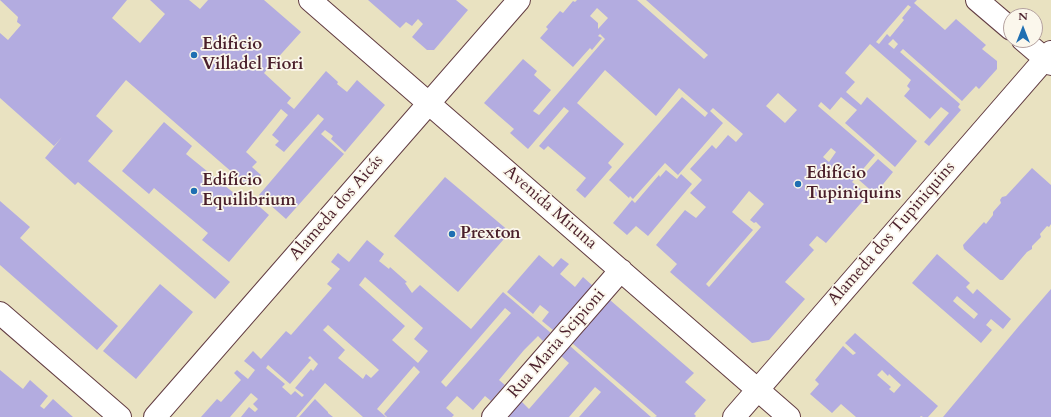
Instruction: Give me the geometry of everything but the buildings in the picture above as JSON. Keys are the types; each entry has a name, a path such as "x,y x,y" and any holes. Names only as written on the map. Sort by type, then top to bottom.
{"street":[{"name":"Avenida Miruna","path":"310,0 790,417"},
{"name":"Alameda dos Aicás","path":"155,417 519,0"},
{"path":"977,0 1003,23"},
{"path":"1035,48 1049,58"},
{"name":"Alameda dos Tupiniquins","path":"734,417 1049,58"},
{"name":"Rua Maria Scipioni","path":"493,417 621,270"},
{"path":"0,313 120,417"}],"place":[{"name":"Edificio Villadel Fiori","path":"194,55"},
{"name":"Edifício Tupiniquins","path":"798,184"},
{"name":"Edifício Equilibrium","path":"194,191"},
{"name":"Prexton","path":"452,234"}]}
